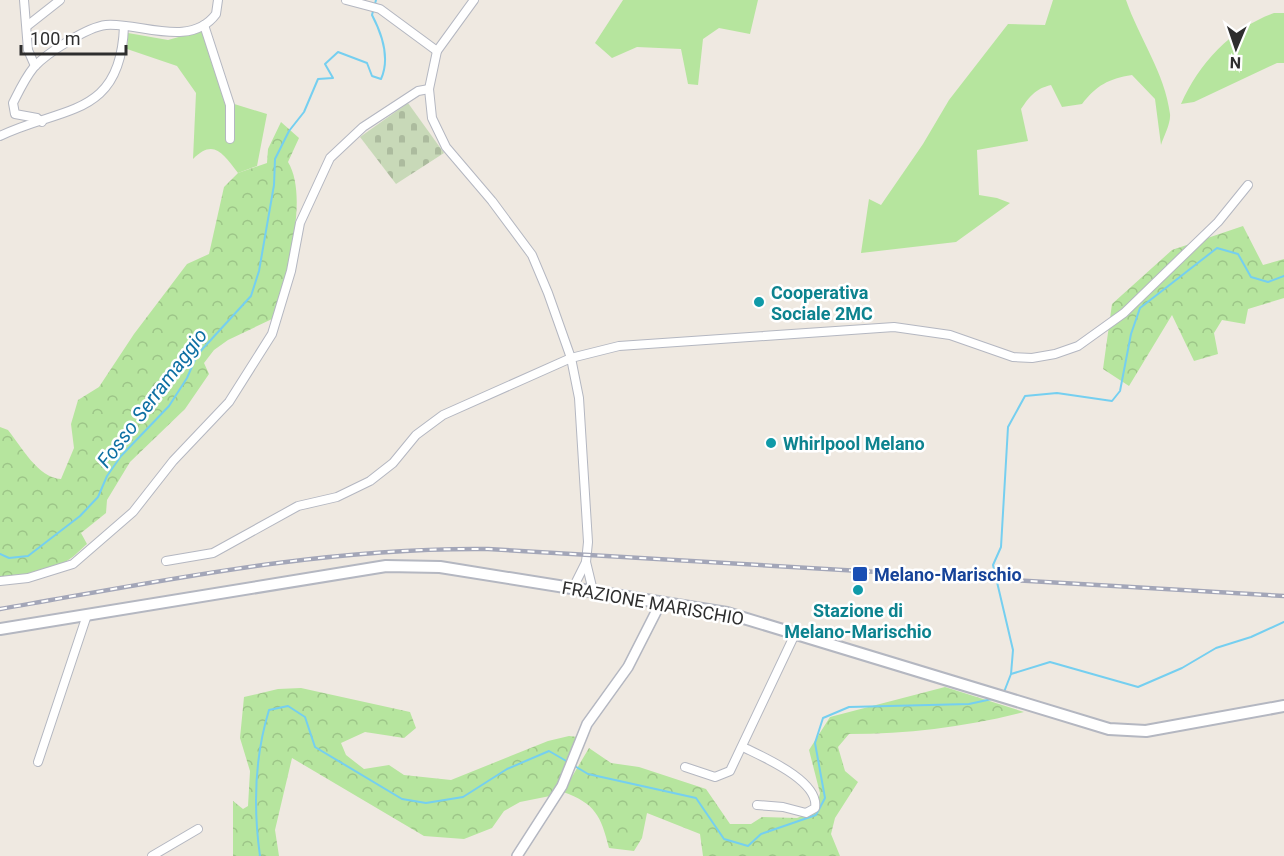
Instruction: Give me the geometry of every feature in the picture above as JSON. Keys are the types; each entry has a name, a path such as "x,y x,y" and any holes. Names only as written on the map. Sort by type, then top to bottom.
{"main road":[{"name":"FRAZIONE MARISCHIO","path":"0,629 386,566 412,565 440,567 727,613 1109,729 1156,730 1284,705"}],"street":[{"path":"24,0 28,50 35,66"},
{"path":"27,26 60,0"},
{"path":"42,122 37,118 20,116 13,109 22,86 35,66 62,46 100,26 124,26 174,32 204,25 216,14 218,0"},
{"path":"346,0 366,3 380,9 437,51"},
{"path":"474,0 437,51 429,89 432,118 446,147 492,201 532,255 571,358 579,398 588,542 586,562 593,591"},
{"path":"204,25 230,105 230,140"},
{"path":"0,136 16,128 72,112 99,93 118,66 123,49 124,26"},
{"path":"0,581 28,578 73,564 133,512 173,461 229,402 272,334 291,271 300,223 330,158 363,127 418,91 429,89"},
{"path":"166,561 213,553 298,507 336,496 370,481 393,463 416,435 443,415 571,358 619,346 894,327 950,335 1013,357 1032,358 1055,354 1078,346 1124,313 1218,222 1248,185"},
{"path":"573,588 586,562"},
{"path":"517,856 566,777 587,724 628,667 656,612 658,601"},
{"path":"38,762 87,615"},
{"path":"685,767 715,777 730,771 795,634"},
{"path":"743,747 786,770 803,783 816,803 815,808 806,813 783,807 757,805"},
{"path":"152,856 198,829"}],"green space":[{"path":"623,0 758,0 750,34 719,28 703,39 698,85 688,84 681,49 637,47 612,58 595,43"},
{"path":"1053,0 1126,0 1163,84 1167,99 1170,118 1161,145 1155,99 1132,75 1104,84 1082,104 1062,107 1051,85 1045,87 1033,94 1021,109 1028,141 977,150 979,195 1010,203 956,242 861,253 869,199 881,205 923,144 949,100 1008,24 1045,25"},
{"path":"1274,13 1284,13 1284,63 1277,63 1194,102 1181,104 1197,75 1218,49 1244,28"},
{"path":"204,30 231,103 267,114 257,166 238,173 223,155 213,149 200,153 193,159 196,93 177,66 127,49 128,33 168,40"},
{"path":"408,103 444,153 396,184 360,137"},
{"path":"281,122 299,138 288,162 297,196 289,262 272,319 228,340 214,350 204,363 209,374 185,409 130,462 107,500 106,513 81,533 87,544 74,556 50,570 0,579 0,427 8,430 24,452 45,473 61,479 74,448 71,424 78,400 99,387 134,334 187,264 209,254 224,187 238,173 267,163 268,149"},
{"path":"1243,226 1263,265 1284,259 1284,298 1248,309 1245,324 1222,320 1214,333 1218,354 1194,361 1172,315 1129,386 1103,369 1112,304 1172,250"},
{"path":"945,687 1024,712 937,729 849,734 838,747 845,771 858,782 835,818 831,834 840,856 703,856 700,834 647,813 642,838 634,851 609,848 603,827 595,812 583,801 563,792 589,748 611,763 639,767 706,789 730,824 751,824 762,817 797,818 816,811 820,793 809,750 830,717"},
{"path":"301,688 410,712 416,728 404,738 365,732 341,743 346,755 364,769 389,765 404,775 451,780 548,741 569,736 578,737 550,796 520,802 504,811 492,828 464,839 424,836 292,758 275,830 279,856 233,856 233,801 243,809 248,806 250,771 240,738 244,697 278,689"}],"waterway":[{"name":"Fosso Serramaggio","path":"0,554 9,558 28,556 80,516 98,497 107,476 121,456 169,406 187,378 197,355 251,296 259,271 274,185 275,159 289,131 304,112 318,79 333,78 325,64 338,52 367,63 372,76 381,79 385,55 382,38 372,15 376,0"},
{"path":"1004,692 1011,674 1013,650 993,565 1001,547 1008,427 1025,396 1057,393 1112,401 1120,391 1131,334 1140,308 1217,248 1238,254 1251,277 1268,282 1284,276"},
{"path":"1011,674 1050,662 1138,687 1182,668 1216,648 1251,637 1284,622"},
{"path":"573,765 588,774 696,798 724,839 748,846 761,834 816,815 825,798 815,743 823,718 849,707 969,704 992,699"},
{"path":"260,856 256,819 256,783 260,746 269,710 288,706 305,717 315,747 402,799 426,803 463,797 507,769 549,751 568,762"}],"railway":[{"path":"0,609 182,577 304,560 426,550 488,549 1284,596"}],"place":[{"name":"Cooperativa Sociale 2MC","path":"759,302"},
{"name":"Whirlpool Melano","path":"771,443"},
{"name":"Melano-Marischio","path":"860,574"},
{"name":"Stazione di Melano-Marischio","path":"858,590"}]}
